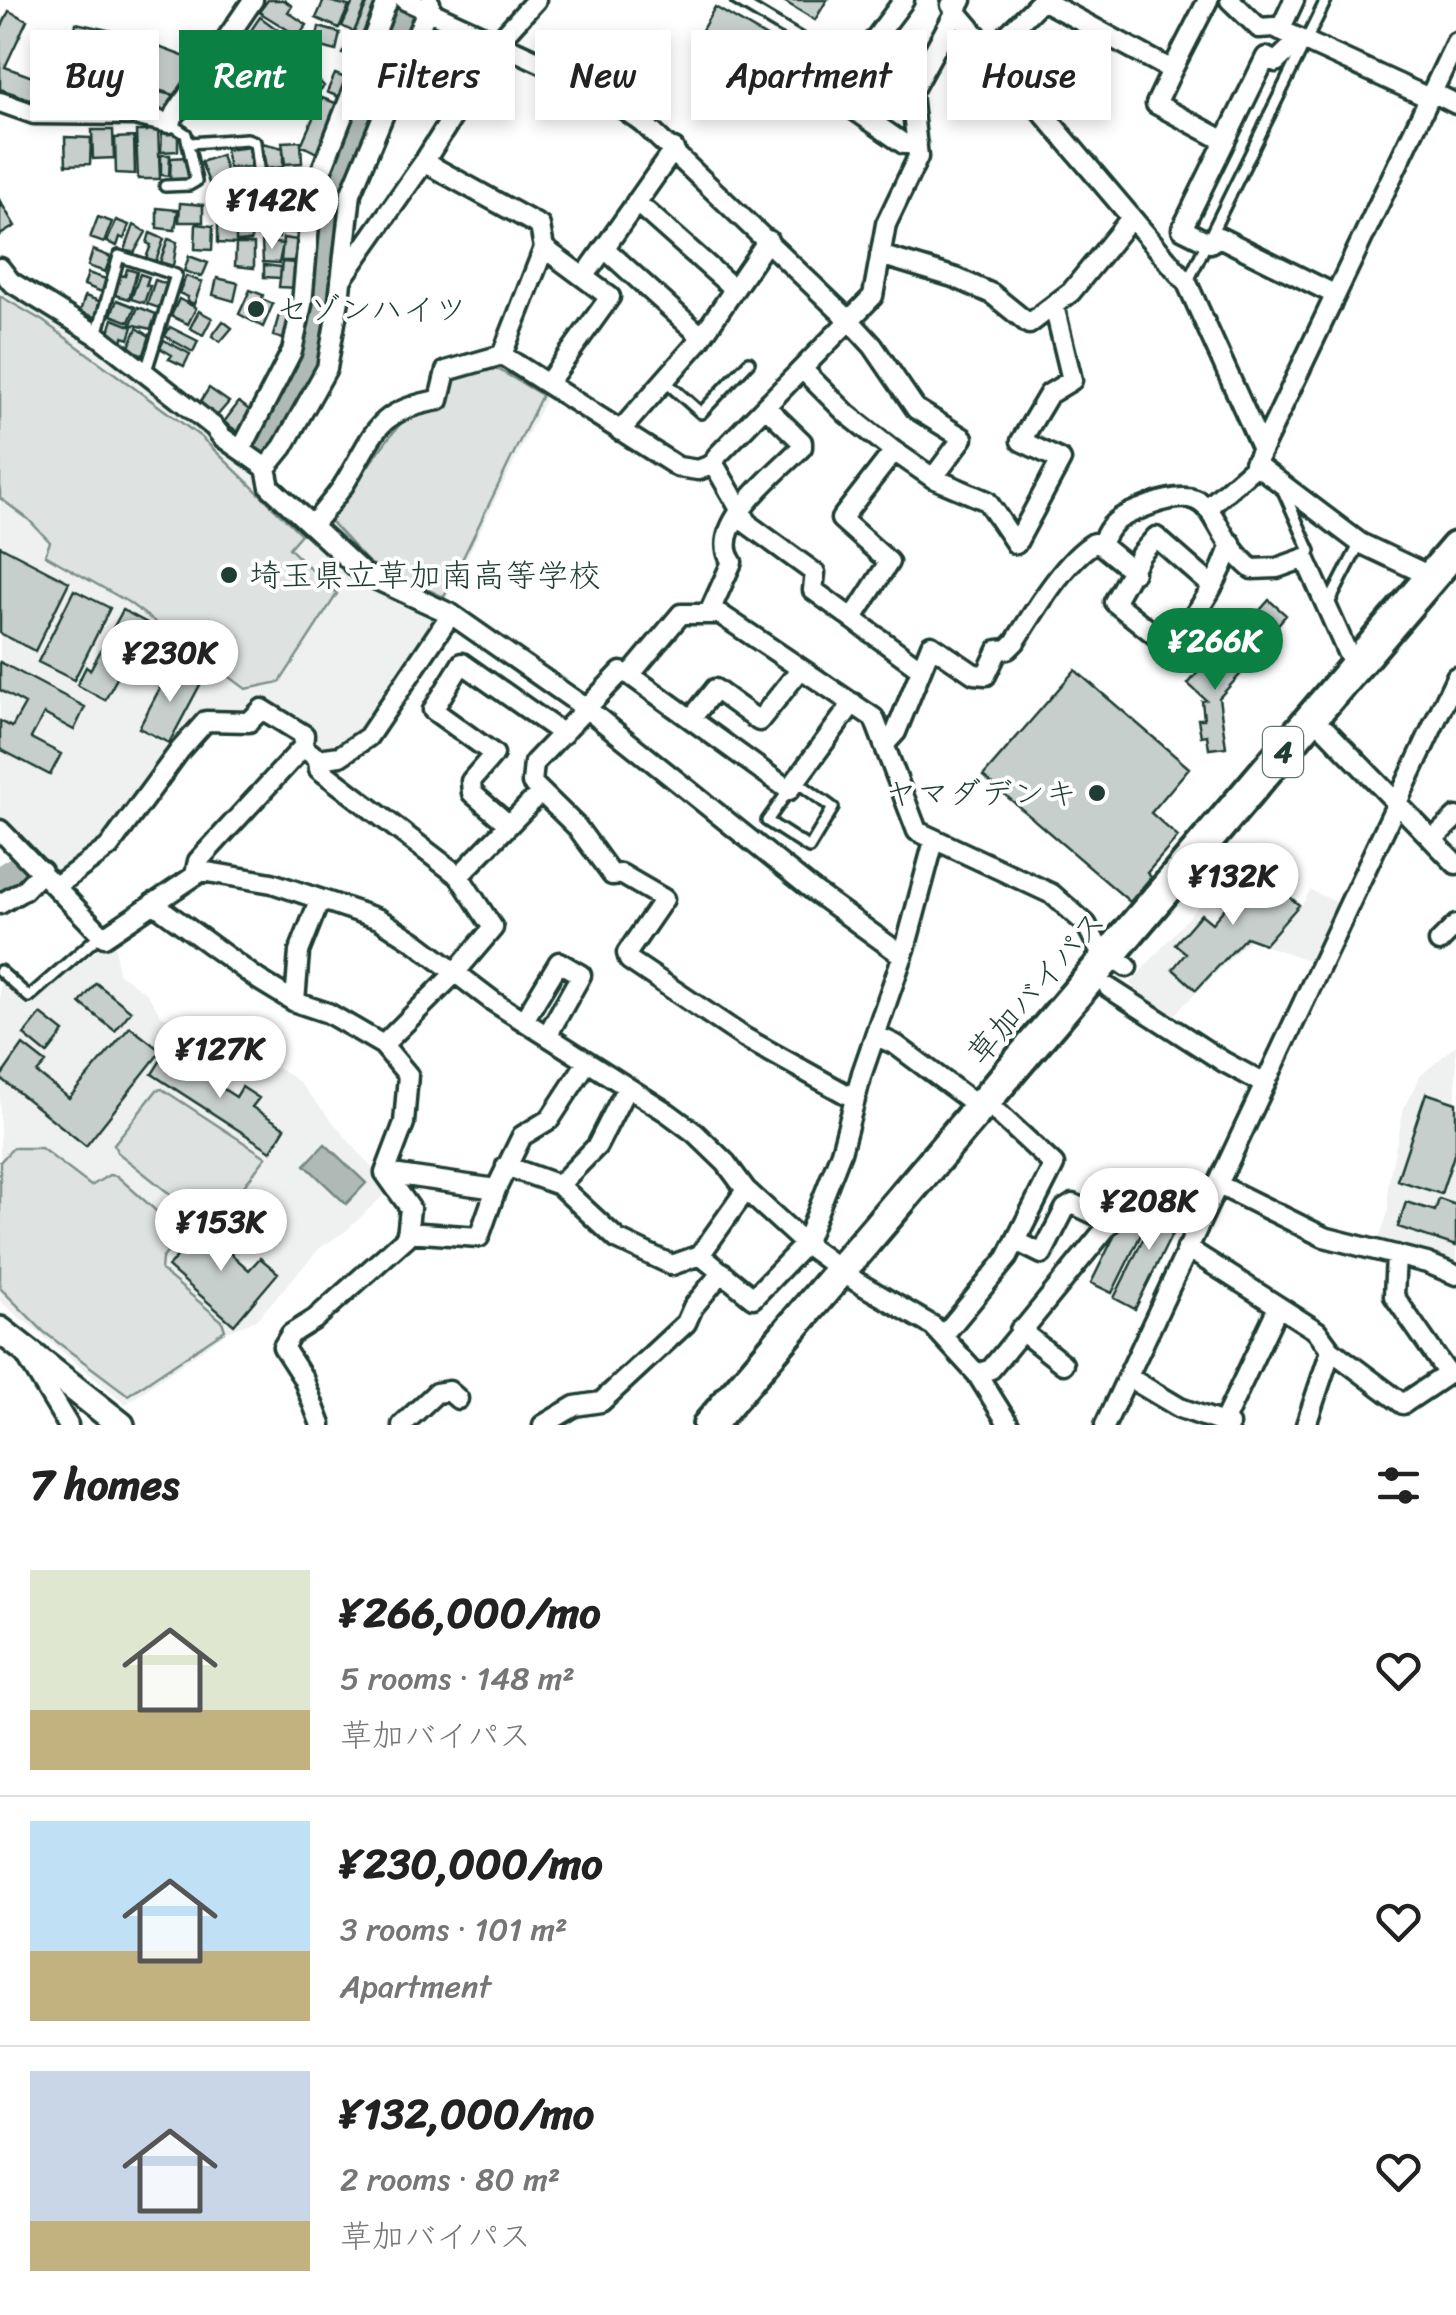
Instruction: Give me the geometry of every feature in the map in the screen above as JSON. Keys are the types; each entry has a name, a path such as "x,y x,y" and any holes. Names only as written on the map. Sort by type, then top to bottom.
{"highway":[{"name":"草加バイパス","path":"709,1425 848,1277 989,1111 1326,730 1444,578 1456,548"},
{"name":"草加バイパス","path":"1115,970 1357,665 1444,578"},
{"name":"草加バイパス","path":"736,1425 848,1277"}],"main road":[{"path":"10,1337 120,1425"}],"street":[{"path":"0,102 34,114 134,115 169,123 253,0"},
{"path":"241,450 292,351 302,304 308,225 316,182 388,0"},
{"path":"511,30 536,0"},
{"path":"883,30 904,0"},
{"path":"1011,30 1042,0 1172,70"},
{"path":"1208,0 1156,104 1224,142"},
{"path":"1230,0 1259,28 1280,30 1456,104"},
{"path":"1280,30 1294,0"},
{"path":"921,669 813,590 815,573 749,525 714,464 716,456 873,296 886,224 918,157 911,93 955,3 975,30"},
{"path":"266,468 283,447 327,368 351,193 421,4 474,30"},
{"path":"1303,40 1276,62 1266,57 1182,229 1210,243 1220,237 1334,294"},
{"path":"1207,508 1258,455 1456,42"},
{"path":"515,50 592,86 674,149 850,321 873,346 916,409 963,438 933,478"},
{"path":"340,281 451,120"},
{"path":"869,120 904,144 916,144"},
{"path":"1049,120 1187,283 1258,455 1280,484 1360,543 1444,578"},
{"path":"584,277 674,149"},
{"path":"424,162 540,226 544,248 502,355"},
{"path":"636,202 734,289"},
{"path":"880,255 956,278 992,294 1029,324 1071,292 1132,218"},
{"path":"620,432 702,337 768,240"},
{"path":"544,248 610,297 548,383"},
{"path":"604,248 702,337"},
{"path":"0,268 12,282 97,335 266,468 270,487 364,574 450,614 588,710 815,892 903,956"},
{"path":"804,370 847,414 933,478 987,501 1016,544 1061,460 1021,441 1049,394 1072,380 1052,309"},
{"path":"313,524 342,487 377,426 411,404 439,400 446,371 502,355 678,467 698,470 714,464"},
{"path":"709,613 732,562 726,554 726,534 740,510 802,447 802,442 766,406"},
{"path":"853,618 889,562 841,519 894,450"},
{"path":"1101,544 1117,518 1164,498 1182,495 1207,508 1252,570 1277,568 1305,558 1357,665"},
{"path":"1212,586 1156,537 1141,554 1114,602 1170,647 1193,620 1212,586 1231,543"},
{"path":"885,744 896,732 931,646 974,674 986,675 998,650 1008,649 1015,642 1053,586 1086,548 1101,544 1134,572"},
{"path":"318,759 340,756 368,736 450,614"},
{"path":"630,676 681,614 720,614 874,718 916,831 1052,894 1086,924 1115,970 1224,1062 1265,1084"},
{"path":"510,824 472,793 470,781 494,754 434,710 462,663 563,734"},
{"path":"691,719 715,689 759,720 800,670"},
{"path":"853,703 793,786 621,672 534,762 532,783 578,827 612,875 621,874 664,899 627,952 630,960 745,1038 855,1099"},
{"path":"1105,1425 1456,677"},
{"path":"56,886 109,847 180,750 206,722 250,722 262,709 304,735 303,746 198,861 196,875"},
{"path":"1326,730 1456,864"},
{"path":"303,746 318,759 320,770 460,876 493,928 383,1046"},
{"path":"460,876 540,792"},
{"path":"1433,839 1456,817"},
{"path":"0,830 8,850 42,871 104,936 202,871 272,882 379,919 416,942 454,974 695,1133 726,1163 746,1190 805,1244 848,1277 933,1326 977,1374 1009,1425"},
{"path":"700,1255 753,1298 805,1244 841,1152 903,956 934,841"},
{"path":"0,904 24,890 42,871"},
{"path":"295,1002 299,952 320,899"},
{"path":"154,903 259,980 295,1002 328,1013 383,1046 408,1075 404,1123 385,1173"},
{"path":"1439,942 1456,925"},
{"path":"524,1020 558,962 581,975 548,1034"},
{"path":"875,1036 896,1046 989,1111 1054,1165 1008,1258 943,1336"},
{"path":"408,1232 479,1237 496,1188 522,1136 550,1119 587,1062"},
{"path":"559,1186 597,1146 626,1087"},
{"path":"506,1166 559,1186 616,1239 672,1265 700,1255 746,1190"},
{"path":"385,1173 496,1188"},
{"path":"321,1425 304,1378 283,1348 284,1342 407,1238 410,1208 385,1173"},
{"path":"1217,1184 1324,1237 1396,1255 1456,1276"},
{"path":"977,1374 991,1369 1111,1222 1073,1204 1065,1209 1042,1254 1016,1240"},
{"path":"1187,1248 1317,1332 1331,1350 1403,1404 1448,1374 1394,1296 1396,1255"},
{"path":"543,1425 575,1406 601,1402 686,1323 694,1306 722,1272"},
{"path":"1128,1377 1180,1408 1226,1424 1278,1308"},
{"path":"1020,1330 1063,1364"},
{"path":"10,1337 68,1425"},
{"path":"1306,1425 1331,1350"},
{"path":"402,1425 436,1393 449,1391 458,1399"}],"lane":[{"path":"736,0 786,30"},
{"path":"1187,283 1210,243 1303,40 1326,0"},
{"path":"165,186 196,181 186,134 169,123"},
{"path":"190,143 255,142 258,168"},
{"path":"97,335 118,256 176,275 145,374"},
{"path":"665,381 701,413 748,362"},
{"path":"1280,484 1310,551 1305,558"},
{"path":"1327,607 1360,543"},
{"path":"793,786 833,808 810,848 768,821 793,786"},
{"path":"0,971 29,997 101,934"}],"shaded area":[{"name":"埼玉県立草加南高等学校","path":"0,282 89,335 205,428 312,533 381,435 449,378 499,363 549,392 438,616 360,733 328,751 310,737 310,731 259,701 248,713 203,713 173,745 102,842 59,874 0,818"},
{"path":"0,296 43,321 201,437 301,534 289,548 337,594 280,682 246,689 128,602 45,555 50,542 0,498"},
{"path":"478,368 499,370 542,395 444,597 369,563 328,519 409,414 428,397"},
{"path":"1244,854 1302,905 1310,890 1338,903 1311,961 1249,940 1171,1018 1130,984"},
{"path":"115,944 118,973 146,993 162,1016 298,1081 390,1189 346,1231 321,1247 256,1320 227,1332 126,1404 0,1301 0,982 29,1007 98,949"},
{"path":"1456,1045 1456,1265 1379,1239 1388,1212 1388,1184 1404,1108 1419,1077"},
{"path":"162,1089 266,1157 219,1219 208,1209 194,1213 117,1152 114,1144 157,1090"},
{"path":"325,1144 366,1183 346,1204 305,1165"},
{"path":"13,1148 41,1148 91,1186 109,1175 117,1176 182,1234 162,1259 161,1270 222,1321 225,1330 128,1395 44,1332 0,1288 0,1162"}],"building":[{"path":"268,0 284,0 292,6 288,12 307,25 303,30 288,30 259,12"},
{"path":"324,0 349,6 339,28 316,18"},
{"path":"354,0 366,3 355,30 342,26"},
{"path":"369,0 383,4 371,30 355,30"},
{"path":"782,0 827,0 815,20"},
{"path":"715,7 754,30 702,30"},
{"path":"9,11 27,20 5,67 30,76 30,99 0,89 0,30"},
{"path":"260,17 278,30 251,30"},
{"path":"76,23 108,30 75,30"},
{"path":"319,27 340,33 336,51 322,47 322,30"},
{"path":"159,47 179,55 178,96 159,90"},
{"path":"335,74 342,77 341,98 327,92"},
{"path":"159,92 179,97 170,112 159,110"},
{"path":"322,98 341,105 319,154 301,145 312,120 322,120"},
{"path":"146,126 158,127 160,179 138,179 136,131 147,131"},
{"path":"92,130 113,130 114,158 93,159"},
{"path":"162,131 178,132 178,151 161,152"},
{"path":"65,137 91,138 90,164 66,165"},
{"path":"134,137 135,174 116,173 115,138"},
{"path":"301,141 302,163 285,164 282,142"},
{"path":"262,143 283,148 283,167 266,169"},
{"path":"251,147 253,167 229,168 225,150"},
{"path":"161,155 170,155 169,176 161,175"},
{"path":"221,155 229,179 209,183 201,162"},
{"path":"187,157 189,180 170,179 171,158"},
{"path":"283,171 303,171 305,192 284,192"},
{"path":"248,176 254,196 236,204 228,181"},
{"path":"278,176 281,196 260,199 256,179"},
{"path":"285,194 304,196 303,209 285,208"},
{"path":"262,200 278,200 279,218 263,219"},
{"path":"0,201 15,226 0,235"},
{"path":"180,203 203,205 203,222 179,222"},
{"path":"257,204 258,218 236,218 237,205"},
{"path":"157,208 178,210 175,230 157,228"},
{"path":"285,213 299,214 297,233 284,232"},
{"path":"98,217 112,222 104,243 90,238"},
{"path":"116,220 129,225 117,246 107,242"},
{"path":"265,222 280,224 279,238 264,237"},
{"path":"218,223 236,223 236,244 218,243"},
{"path":"236,223 252,224 251,241 236,242"},
{"path":"196,224 213,226 212,250 195,249"},
{"path":"134,225 146,232 134,253 125,250"},
{"path":"150,233 164,239 156,261 146,258"},
{"path":"283,238 298,240 294,261 281,261"},
{"path":"168,239 177,242 173,266 160,262"},
{"path":"262,241 283,244 279,263 263,262"},
{"path":"236,244 254,244 254,268 235,266"},
{"path":"93,250 111,257 105,272 88,266"},
{"path":"189,256 208,263 202,277 184,271"},
{"path":"282,262 296,263 298,288 279,287"},
{"path":"264,265 281,267 280,278 264,277"},
{"path":"127,269 137,272 129,299 115,295 120,275 125,276"},
{"path":"88,273 106,279 102,292 84,285"},
{"path":"140,274 149,277 144,303 131,299"},
{"path":"186,276 202,282 194,304 179,293"},
{"path":"217,278 238,283 234,301 213,295"},
{"path":"155,280 167,284 159,308 147,304"},
{"name":"セゾンハイツ","path":"250,290 273,304 263,327 239,314"},
{"path":"85,296 102,302 97,318 80,312"},
{"path":"179,299 196,308 188,324 171,316"},
{"path":"117,300 135,307 129,322 111,315"},
{"path":"138,307 156,314 151,329 131,324"},
{"path":"199,311 212,318 203,335 190,328"},
{"path":"279,315 292,316 286,340 273,336"},
{"path":"113,319 133,327 129,339 123,337 122,343 112,339 109,332"},
{"path":"223,321 232,328 220,342 212,336"},
{"path":"170,327 198,341 193,352 165,336"},
{"path":"137,328 151,337 144,355 128,349"},
{"path":"164,340 190,354 184,366 169,359 172,355 160,348"},
{"path":"209,388 229,402 216,417 199,404"},
{"path":"239,402 253,413 238,432 224,422"},
{"path":"0,546 69,582 35,651 0,633"},
{"path":"74,590 110,608 74,680 38,662"},
{"path":"1269,600 1286,615 1256,650 1238,635"},
{"path":"123,610 147,623 105,700 77,685 86,667 90,670"},
{"path":"1221,646 1246,668 1219,698 1226,747 1209,749 1207,735 1201,736 1198,719 1204,719 1202,701 1206,700 1188,684"},
{"path":"0,662 85,707 74,730 44,714 31,738 61,754 50,775 0,749 0,721 12,727 25,704 0,690"},
{"path":"171,667 201,683 169,743 139,728"},
{"path":"1075,670 1189,768 1151,813 1178,837 1147,873 1151,877 1130,902 983,776"},
{"path":"1258,870 1299,905 1265,944 1246,937 1196,990 1173,969 1186,953 1175,944 1201,914 1212,923"},
{"path":"96,983 131,1011 115,1031 80,1003"},
{"path":"41,1014 64,1032 47,1054 24,1035"},
{"path":"130,1027 161,1051 86,1146 0,1078 23,1045 46,1063 37,1073 69,1098"},
{"path":"166,1052 236,1097 242,1087 259,1098 252,1107 285,1128 271,1151 152,1074"},
{"path":"1426,1093 1456,1103 1456,1149 1441,1194 1397,1180"},
{"path":"1141,1182 1162,1192 1112,1293 1091,1283"},
{"path":"1164,1197 1185,1208 1135,1309 1114,1298"},
{"path":"1439,1199 1456,1205 1456,1246 1398,1227 1406,1202 1435,1211"},
{"path":"207,1222 235,1247 230,1253 249,1270 260,1258 278,1273 234,1325 168,1267"}],"waterway":[{"path":"265,440 291,396 311,350 321,302 331,191 408,0"},
{"path":"0,880 16,870"}],"place":[{"name":"セゾンハイツ","path":"256,309"},
{"name":"埼玉県立草加南高等学校","path":"229,575"},
{"name":"ヤマダデンキ","path":"1097,793"}]}
